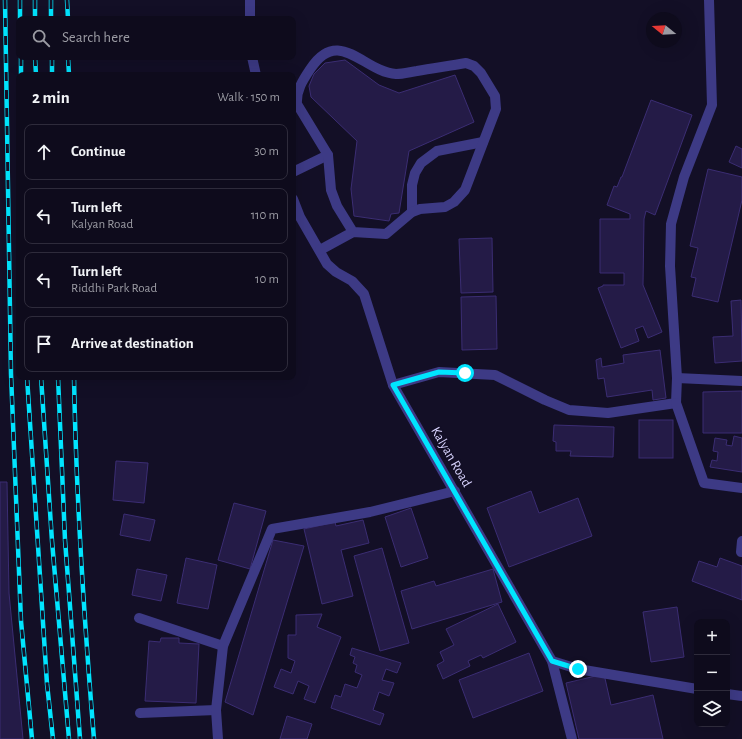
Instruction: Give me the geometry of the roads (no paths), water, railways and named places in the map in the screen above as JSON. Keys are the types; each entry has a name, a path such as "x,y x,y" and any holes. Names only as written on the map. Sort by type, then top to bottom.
{"street":[{"path":"250,0 250,16"},
{"path":"709,0 712,105 684,177 671,224 670,266 677,378 676,403 704,483 742,488"},
{"path":"320,250 353,232 386,234 412,212 420,209 445,208 454,202 465,190 496,109 495,96 481,73 474,66 466,63 398,74 377,69 350,53 335,50 324,54 315,61 300,84 297,96 298,104 328,154 331,190 337,206 353,232"},
{"path":"253,60 255,72"},
{"path":"412,212 412,185 415,173 421,163 437,150 483,142"},
{"path":"296,170 328,154"},
{"name":"Kalyan Road","path":"296,207 300,217 328,264 336,272 352,281 364,294 393,385 552,661 572,739"},
{"path":"393,385 439,372 488,374 495,375 545,400 569,410 608,413 676,403"},
{"path":"677,378 742,381"},
{"path":"218,739 216,710 223,646 272,529 370,512 454,491"},
{"path":"742,541 742,552"},
{"path":"139,618 223,646"},
{"path":"552,661 578,669 694,688"},
{"path":"730,694 742,696"},
{"path":"140,713 216,710"}],"railway":[{"path":"5,0 11,374 21,621 32,739"},
{"path":"20,0 20,16"},
{"path":"35,0 35,16"},
{"path":"51,0 51,16"},
{"path":"67,0 68,16"},
{"path":"21,60 21,72"},
{"path":"35,60 36,72"},
{"path":"52,60 52,72"},
{"path":"68,60 69,72"},
{"path":"27,380 47,684 53,739"},
{"path":"41,380 52,541 69,739"},
{"path":"58,380 65,540 80,739"},
{"path":"74,380 81,558 94,739"}]}
